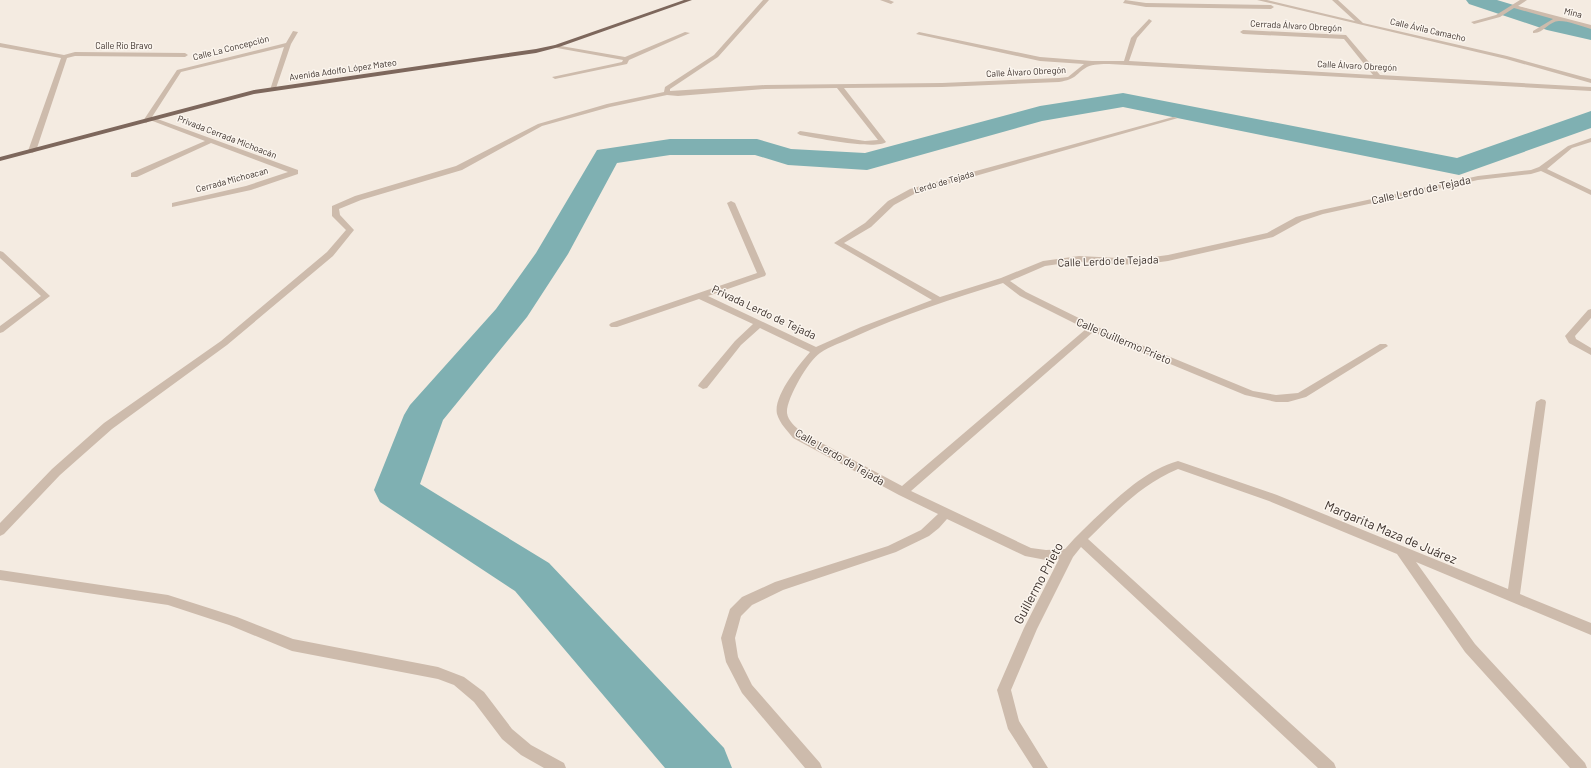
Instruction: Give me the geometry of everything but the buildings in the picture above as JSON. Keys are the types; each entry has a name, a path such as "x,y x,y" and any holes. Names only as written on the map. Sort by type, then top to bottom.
{"main road":[{"name":"Avenida Adolfo López Mateo","path":"0,159 254,92 528,52 557,46 689,0"}],"street":[{"path":"667,93 666,88 716,56 766,0"},
{"path":"883,0 891,2"},
{"name":"Calle Ávila Camacho","path":"1260,0 1546,68 1591,81"},
{"path":"1335,0 1363,24"},
{"path":"1474,22 1498,16 1524,0"},
{"path":"1125,2 1146,4 1293,8"},
{"name":"Mina","path":"1511,9 1591,27"},
{"path":"1535,32 1546,24 1560,19"},
{"path":"1126,63 1134,38 1149,20"},
{"path":"273,90 288,44 295,32"},
{"name":"Cerrada Álvaro Obregón","path":"1243,32 1346,37 1377,76"},
{"path":"557,46 626,59 687,33"},
{"path":"919,34 1040,59 1093,63"},
{"name":"Calle La Concepción","path":"150,120 179,71 288,44"},
{"name":"Calle Río Bravo","path":"0,45 64,57 75,54 185,55"},
{"path":"32,151 64,57"},
{"path":"555,77 614,66 625,63 626,59"},
{"name":"Calle Álvaro Obregón","path":"0,531 56,472 108,426 224,343 330,254 350,230 336,216 335,208 358,198 459,168 540,125 609,105 667,93 678,94 766,87 942,85 1059,80 1070,78 1085,66 1093,63 1126,63 1377,76 1591,89"},
{"path":"800,133 865,143 883,142 839,86"},
{"name":"Lerdo de Tejada","path":"939,300 838,243 868,225 891,203 912,191 1175,118"},
{"name":"Privada Cerrada Michoacán","path":"150,120 295,172"},
{"name":"Calle Lerdo de Tejada","path":"1068,554 1046,555 1029,553 903,492 797,435 786,423 782,413 783,401 798,373 816,351 864,329 939,300 1004,280 1043,264 1059,261 1079,260 1138,262 1210,250 1270,234 1298,219 1321,212 1478,178 1525,173 1542,169 1570,147 1591,140"},
{"path":"134,175 210,141"},
{"path":"1542,169 1591,193"},
{"name":"Cerrada Michoacan","path":"175,205 248,188 295,172"},
{"name":"Privada Lerdo de Tejada","path":"614,325 762,274 731,203"},
{"path":"0,254 46,296 0,330"},
{"name":"Calle Guillermo Prieto","path":"1004,280 1023,294 1092,328 1250,393 1273,400 1296,397 1383,346"},
{"name":"Privada Lerdo de Tejada","path":"701,296 816,351"},
{"path":"1591,312 1570,336 1572,341 1591,352"},
{"path":"703,386 738,344 758,324"},
{"path":"903,492 1092,328"},
{"path":"1513,598 1541,402"},
{"name":"Margarita Maza de Juárez","path":"1178,465 1273,498 1591,629"},
{"name":"Guillermo Prieto","path":"1041,768 1013,724 1004,690 1031,628 1068,554 1080,539 1136,487 1156,474 1178,465"},
{"path":"815,768 747,689 731,658 728,638 735,613 747,601 779,586 892,549 925,533 935,525 945,513"},
{"path":"1080,539 1329,768"},
{"path":"1401,551 1470,648 1580,768"},
{"path":"0,575 168,600 232,621 292,645 438,673 459,681 479,697 507,734 526,750 559,768"}],"waterway":[{"path":"1476,0 1555,25 1591,34"},
{"path":"703,768 532,577 396,490 424,415 509,317 552,254 607,156 670,147 757,147 788,157 867,162 901,151 1040,114 1123,100 1459,167 1591,119"}]}
